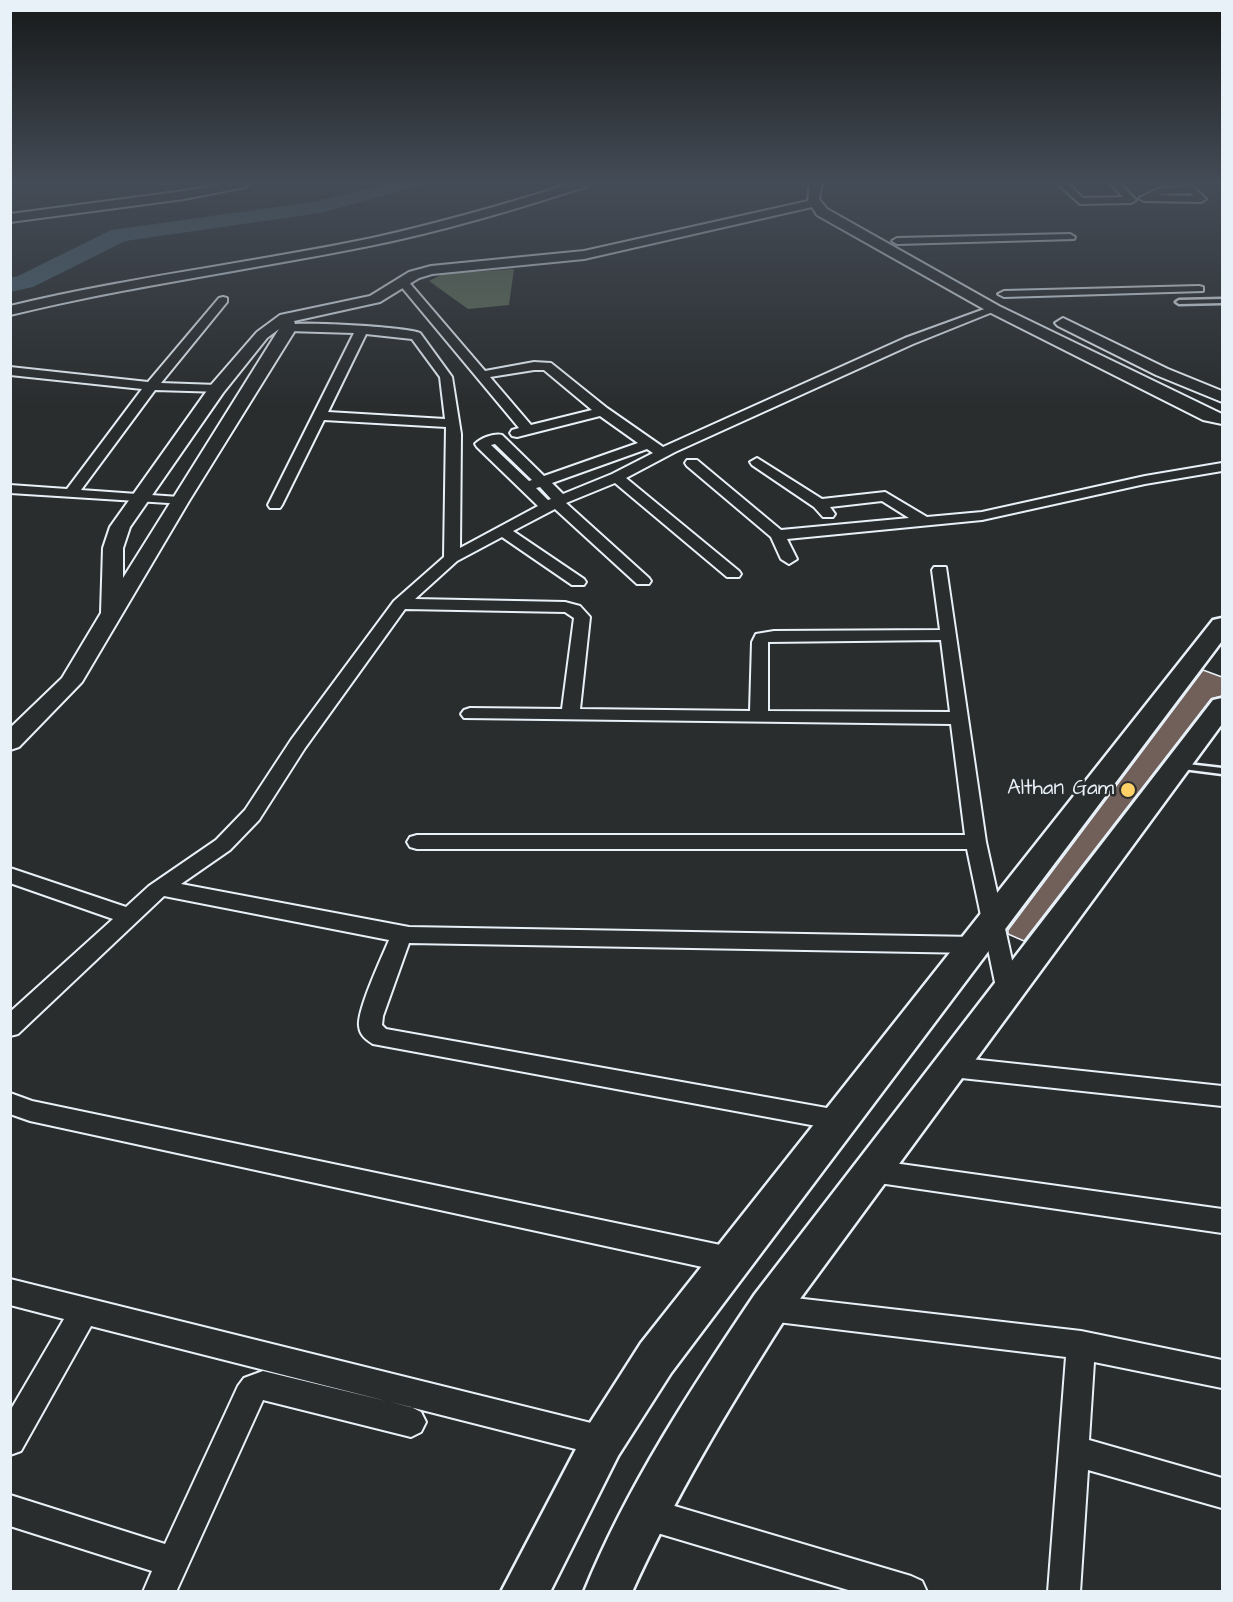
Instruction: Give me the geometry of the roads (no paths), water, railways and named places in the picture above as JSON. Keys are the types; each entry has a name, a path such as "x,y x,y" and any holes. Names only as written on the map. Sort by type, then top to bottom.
{"main road":[{"path":"524,1592 603,1441 656,1358 1222,625"},
{"path":"607,1592 644,1513 714,1392 769,1308 1222,706"}],"street":[{"path":"10,311 66,297 285,258"},
{"path":"112,614 115,537 217,389 262,335 286,323 375,299 414,275 443,267 542,258"},
{"path":"916,258 997,297 1209,416 1222,419"},
{"path":"931,258 961,273"},
{"path":"403,282 528,430"},
{"path":"10,1027 161,888 224,845 252,815 298,744 399,604 452,558 554,503 617,477 662,453 909,341 997,297 1199,289"},
{"path":"997,297 1041,312 1162,372 1222,397"},
{"path":"71,493 151,386 223,300"},
{"path":"286,323 406,333 416,336 446,377 453,423 452,558"},
{"path":"10,742 71,682 286,323"},
{"path":"275,505 362,330"},
{"path":"482,375 547,366 602,411 662,453"},
{"path":"10,371 151,386 217,389"},
{"path":"602,411 485,441 483,446 527,487 554,503 644,581"},
{"path":"319,416 453,423"},
{"path":"497,438 542,482 554,503"},
{"path":"527,487 647,444"},
{"path":"757,462 819,504 843,529"},
{"path":"692,464 778,535 789,559"},
{"path":"778,535 982,516 1145,480 1222,467"},
{"path":"617,477 733,574"},
{"path":"10,505 13,489 179,501"},
{"path":"819,504 885,496 923,521"},
{"path":"503,531 578,582"},
{"path":"940,570 976,842 983,934 1008,992"},
{"path":"399,604 565,608 579,612 582,617 570,715"},
{"path":"759,716 760,642 762,639 774,636 948,635"},
{"path":"471,714 960,718"},
{"path":"417,842 976,842"},
{"path":"10,875 129,916"},
{"path":"161,888 402,933 983,934"},
{"path":"402,933 371,1016 372,1032 381,1037 838,1120"},
{"path":"952,1067 1222,1096"},
{"path":"10,1103 30,1111 730,1260"},
{"path":"872,1171 1222,1221"},
{"path":"10,1293 603,1441"},
{"path":"769,1308 1081,1345 1222,1374"},
{"path":"10,1440 85,1310"},
{"path":"1064,1592 1081,1345"},
{"path":"159,1592 248,1396 254,1388 263,1385 411,1422"},
{"path":"1074,1451 1222,1493"},
{"path":"10,1510 172,1562"},
{"path":"644,1513 912,1592"}],"lane":[{"path":"1179,302 1222,301"},
{"path":"1179,765 1222,771"}],"waterway":[{"path":"10,285 25,282 73,258"}],"place":[{"name":"Althan Gam","path":"1128,790"}]}
